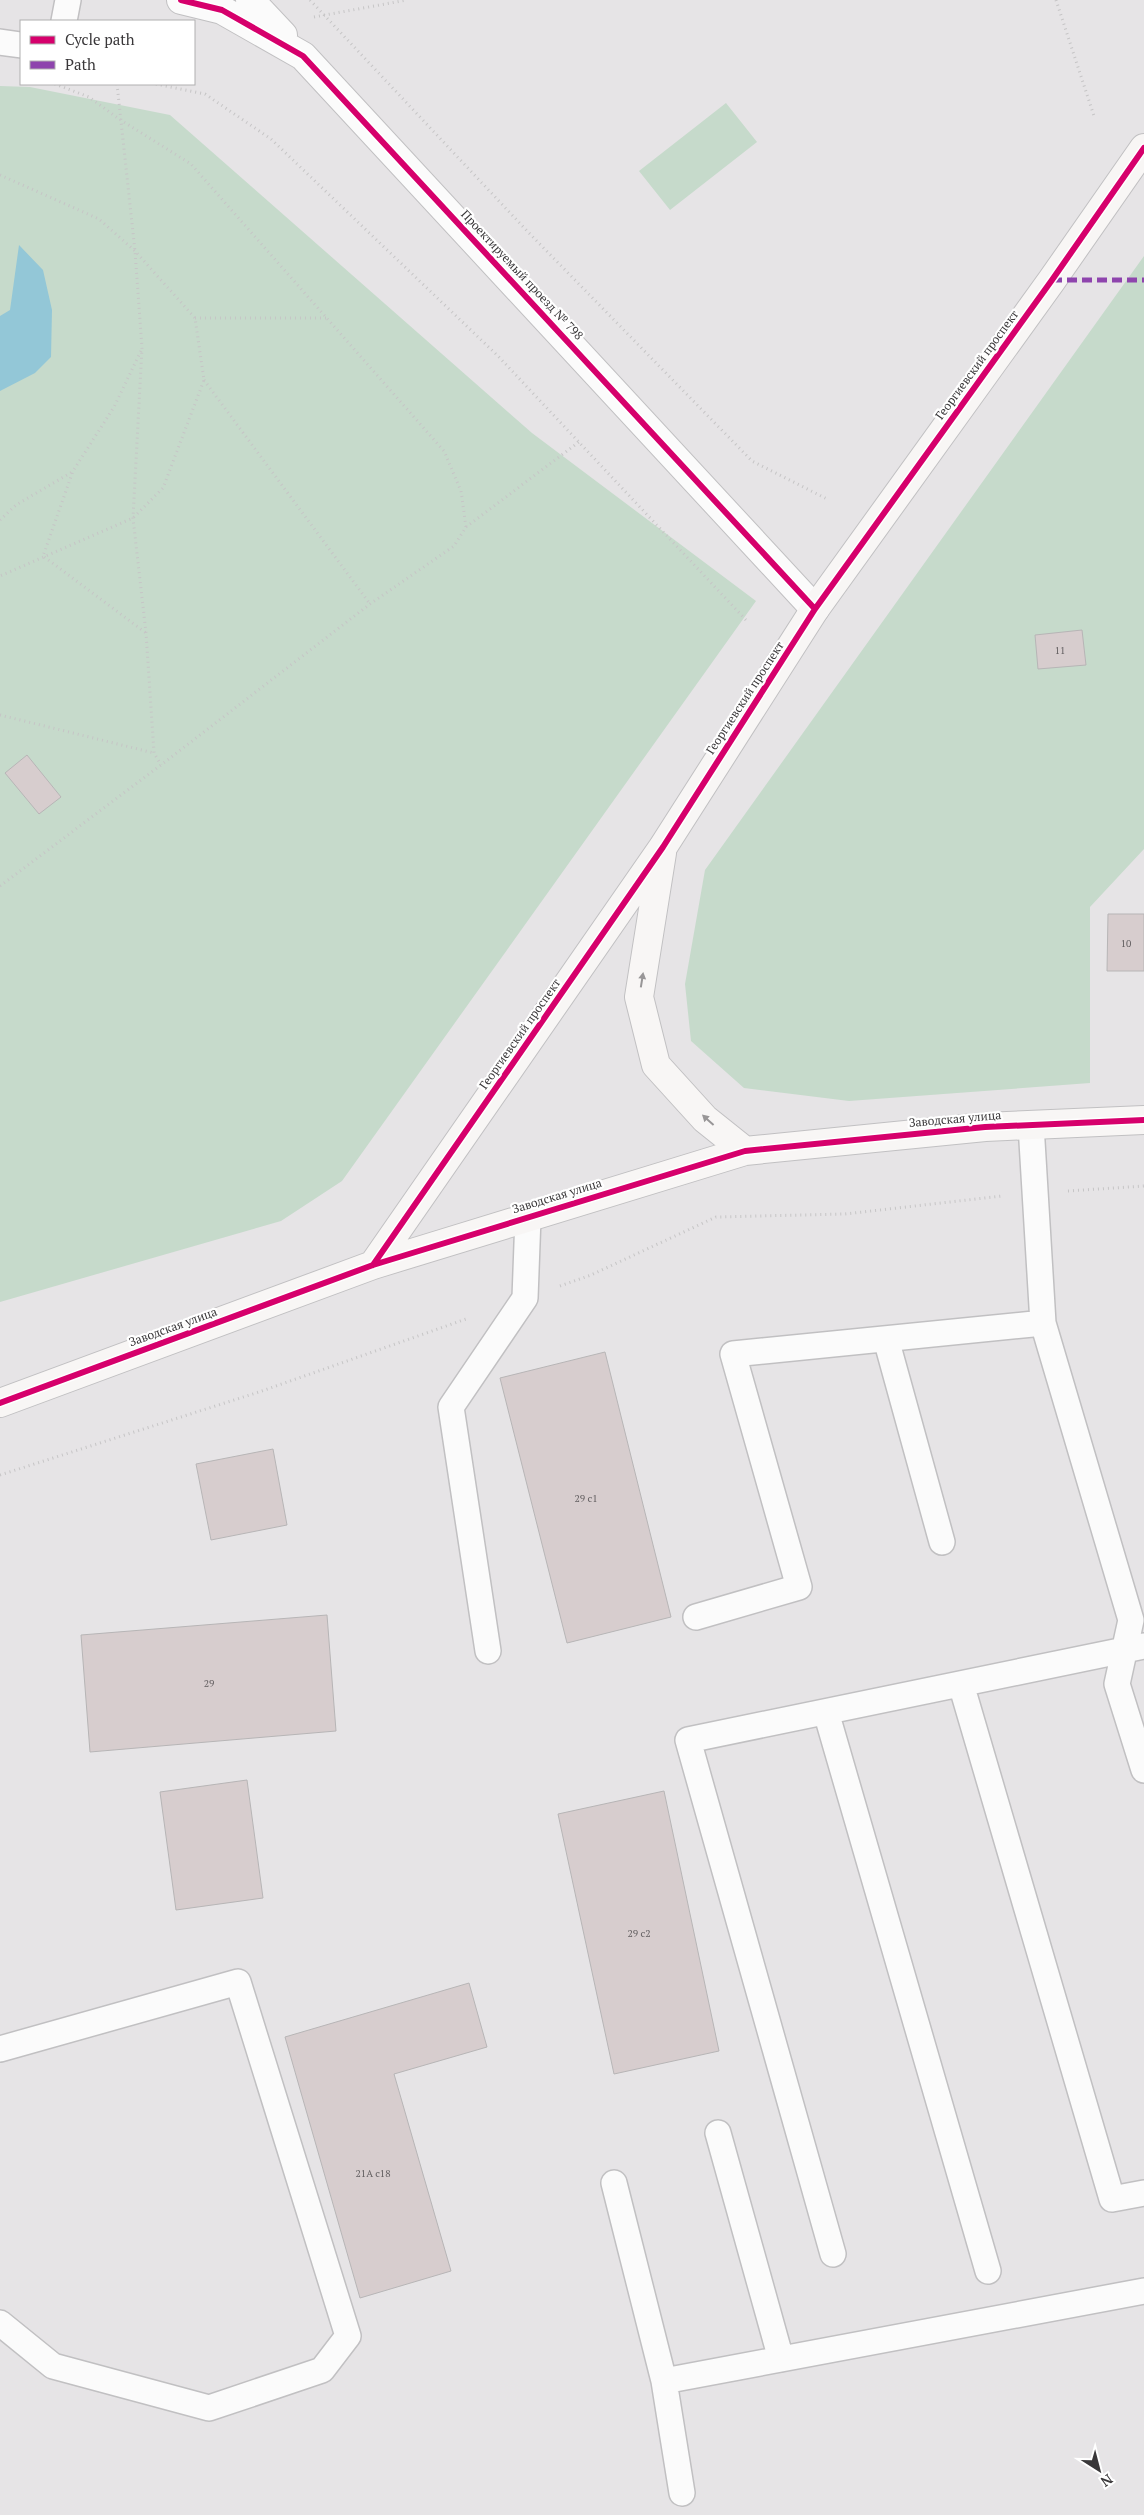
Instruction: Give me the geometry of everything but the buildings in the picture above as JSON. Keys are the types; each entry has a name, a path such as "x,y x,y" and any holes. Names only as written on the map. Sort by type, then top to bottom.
{"street":[{"name":"Проектируемый проезд № 798","path":"181,0 222,10 303,56 815,609"},
{"path":"250,0 303,56"},
{"name":"Георгиевский проспект","path":"373,1265 664,847 815,609 1052,280 1144,148"},
{"path":"664,847 639,996 656,1065 705,1119 745,1151"},
{"name":"Заводская улица","path":"0,1403 373,1265 745,1151 985,1127 1144,1120"}],"lane":[{"path":"64,20 68,0"},
{"path":"0,42 20,45"},
{"path":"1031,1125 1043,1323 1132,1620 1134,1648 1117,1684 1144,1770"},
{"path":"488,1651 451,1408 525,1298 528,1216"},
{"path":"696,1617 799,1587 733,1354 1043,1323"},
{"path":"886,1339 942,1542"},
{"path":"833,2254 688,1740 1134,1648"},
{"path":"961,1684 1112,2199 1144,2193"},
{"path":"826,1712 988,2271"},
{"path":"0,2049 238,1982 348,2336 322,2370 209,2408 53,2366 0,2323"},
{"path":"718,2133 781,2359"},
{"path":"614,2183 664,2381 682,2493"},
{"path":"664,2381 1144,2291"}],"path":[{"path":"310,0 529,233 752,461 827,499"},
{"path":"306,19 407,0"},
{"path":"1056,0 1094,116"},
{"path":"58,85 89,97 119,119 191,164 444,451 461,491 466,528"},
{"path":"117,85 119,119 135,251 142,348 133,518 146,632 154,753 161,765"},
{"path":"161,85 205,94 271,139 498,356 746,620"},
{"path":"0,175 99,219 135,251 195,318 204,380 370,604"},
{"path":"195,318 327,318"},
{"path":"43,556 73,471 114,407 142,348"},
{"path":"0,576 133,518 163,488 204,380"},
{"path":"0,886 370,604 454,546 466,528 579,442"},
{"path":"0,520 16,505 73,471"},
{"path":"43,556 146,632"},
{"path":"0,715 154,753"},
{"path":"0,1475 266,1390 591,1275 716,1216 845,1214 1035,1193 1144,1186"}],"green space":[{"path":"0,86 30,87 170,115 532,433 756,601 342,1181 281,1221 0,1302"},
{"path":"726,103 757,142 670,210 639,171"},
{"path":"1144,256 1144,849 1090,907 1090,1083 849,1101 744,1088 691,1041 685,984 705,870"}],"water":[{"path":"19,245 43,270 52,310 51,357 35,373 0,391 0,316 10,310"}],"marked path":[{"path":"1052,280 1144,280"}],"cycle path":[{"path":"181,0 222,10 303,56 815,609"},
{"path":"373,1265 663,847 815,609 1052,280 1144,148"},
{"path":"0,1403 373,1265 745,1151 985,1127 1144,1120"}]}
